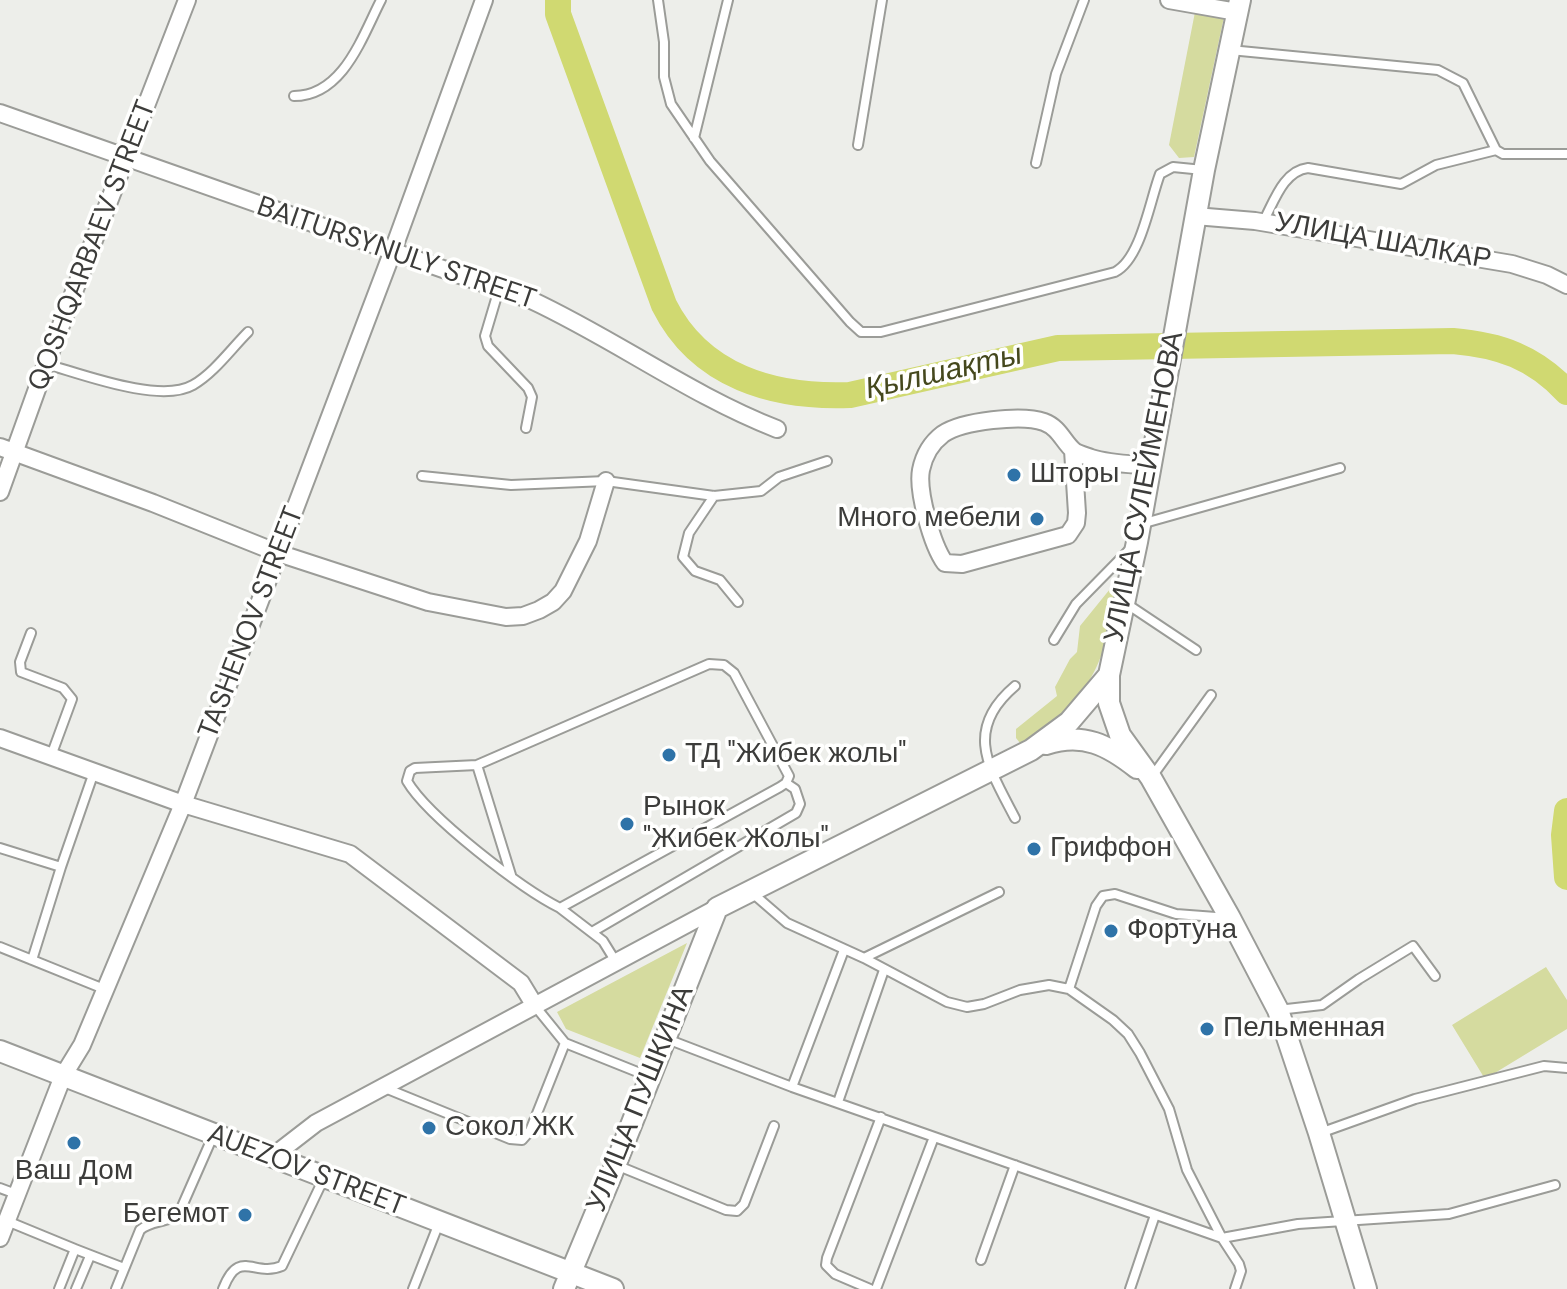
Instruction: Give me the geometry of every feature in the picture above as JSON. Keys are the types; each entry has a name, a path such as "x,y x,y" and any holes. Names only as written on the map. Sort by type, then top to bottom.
{"street":[{"name":"QOSHQARBAEV STREET","path":"0,492 7,450 46,364 187,0"},
{"name":"TASHENOV STREET","path":"0,1238 63,1076 82,1045 183,804 392,253 484,0"},
{"path":"1169,0 1239,6"},
{"name":"УЛИЦА СУЛЕЙМЕНОВА","path":"1109,675 1152,466 1195,216 1239,6"},
{"name":"BAITURSYNULY STREET","path":"0,113 560,313 694,391 777,429"},
{"name":"УЛИЦА ШАЛКАР","path":"1195,216 1263,222 1512,264 1567,285"},
{"path":"1073,450 1077,513 1076,523 1068,535 962,564 945,563 934,539 921,486 921,470 934,441 947,432 1004,419 1042,421 1055,427 1073,450 1104,462 1152,466"},
{"path":"7,450 278,553 428,602 506,617 523,616 539,610 553,602 563,591 588,541 606,481"},
{"path":"1031,750 1069,722 1109,675"},
{"path":"1109,675 1109,703 1120,735 1151,778 1278,1010 1366,1289"},
{"path":"0,738 183,804 350,854 521,983 535,1006"},
{"path":"272,1157 316,1123 750,890 1031,750 1069,739 1093,741 1121,755 1151,778"},
{"name":"УЛИЦА ПУШКИНА","path":"567,1281 717,908"},
{"name":"AUEZOV STREET","path":"0,1051 439,1222 567,1281 613,1289"}],"lane":[{"path":"294,96 318,92 339,74 357,48 381,0"},
{"path":"658,0 666,92 694,138 710,161 861,332 868,333 1062,287 1121,270 1134,253 1160,174 1173,167 1204,170"},
{"path":"694,138 728,0"},
{"path":"858,145 882,0"},
{"path":"1036,163 1056,74 1084,0"},
{"path":"1229,50 1438,70 1463,83 1496,150 1503,154 1567,154"},
{"path":"1263,222 1289,175 1297,169 1308,168 1401,184 1436,165 1496,150"},
{"path":"499,289 485,336 488,346 528,388 532,397 526,428"},
{"path":"46,364 146,389 182,390 210,371 248,332"},
{"path":"422,476 511,485 606,481 714,496 761,491 779,477 827,461"},
{"path":"1054,640 1076,604 1139,533 1340,468"},
{"path":"714,496 689,533 683,557 695,571 720,580 738,602"},
{"path":"1124,602 1196,650"},
{"path":"31,633 20,662 21,672 63,688 72,699 51,757"},
{"path":"560,908 786,783 789,776 787,769 734,673 724,665 709,664 477,765 415,768 407,775 407,781 428,806 512,876 603,941 616,962"},
{"path":"1015,686 999,700 989,715 985,738 990,770 1015,818"},
{"path":"1151,778 1211,695"},
{"path":"477,765 512,876"},
{"path":"32,960 94,772"},
{"path":"592,932 796,813 800,804 795,789 786,783"},
{"path":"0,848 61,867"},
{"path":"750,890 787,923 864,958 947,1002 967,1007 1049,985 1069,989 1113,1020 1128,1034 1140,1053 1169,1109 1187,1170 1239,1264 1241,1271 1235,1289"},
{"path":"864,958 999,892"},
{"path":"1069,989 1096,906 1103,896 1115,894 1176,914 1230,918"},
{"path":"1278,1010 1322,1005 1413,946 1435,976"},
{"path":"0,947 104,989"},
{"path":"792,1087 844,950"},
{"path":"838,1102 884,970"},
{"path":"535,1006 565,1043 651,1077"},
{"path":"666,1039 792,1087 1222,1238 1298,1224 1449,1214 1555,1185"},
{"path":"385,1087 510,1139 522,1140 530,1131 565,1043"},
{"path":"1319,1133 1415,1099 1544,1066 1567,1068"},
{"path":"870,1289 835,1274 826,1265 881,1117"},
{"path":"615,1164 726,1210 737,1211 744,1204 774,1126"},
{"path":"116,1289 144,1226 177,1216 213,1136"},
{"path":"876,1289 934,1137"},
{"path":"981,1260 1015,1165"},
{"path":"223,1289 227,1277 238,1266 268,1269 282,1266 325,1178"},
{"path":"0,1188 17,1194"},
{"path":"1130,1289 1155,1215"},
{"path":"7,1221 124,1268"},
{"path":"413,1289 439,1222"},
{"path":"59,1289 75,1249"},
{"path":"76,1289 90,1256"}],"green space":[{"path":"1195,12 1224,17 1194,157 1179,158 1169,145"},
{"path":"1110,589 1119,592 1099,662 1089,681 1062,714 1020,743 1016,738 1016,729 1057,696 1055,687 1077,652 1080,626"},
{"path":"687,943 640,1058 566,1029 557,1012"},
{"path":"1546,967 1567,1000 1567,1029 1485,1079 1452,1025"}],"waterway":[{"name":"Қылшақты","path":"558,0 558,14 664,305 679,330 698,350 742,378 794,392 850,395 1058,348 1453,341 1515,355 1542,370 1567,392"},
{"name":"Қылшақты","path":"1567,811 1564,835 1567,877"}],"place":[{"name":"Шторы","path":"1014,475"},
{"name":"Много мебели","path":"1037,519"},
{"name":"ТД \"Жибек жолы\"","path":"669,755"},
{"name":"Рынок \"Жибек Жолы\"","path":"627,824"},
{"name":"Гриффон","path":"1034,849"},
{"name":"Фортуна","path":"1111,931"},
{"name":"Пельменная","path":"1207,1029"},
{"name":"Сокол ЖК","path":"429,1128"},
{"name":"Ваш Дом","path":"74,1143"},
{"name":"Бегемот","path":"245,1215"}]}
